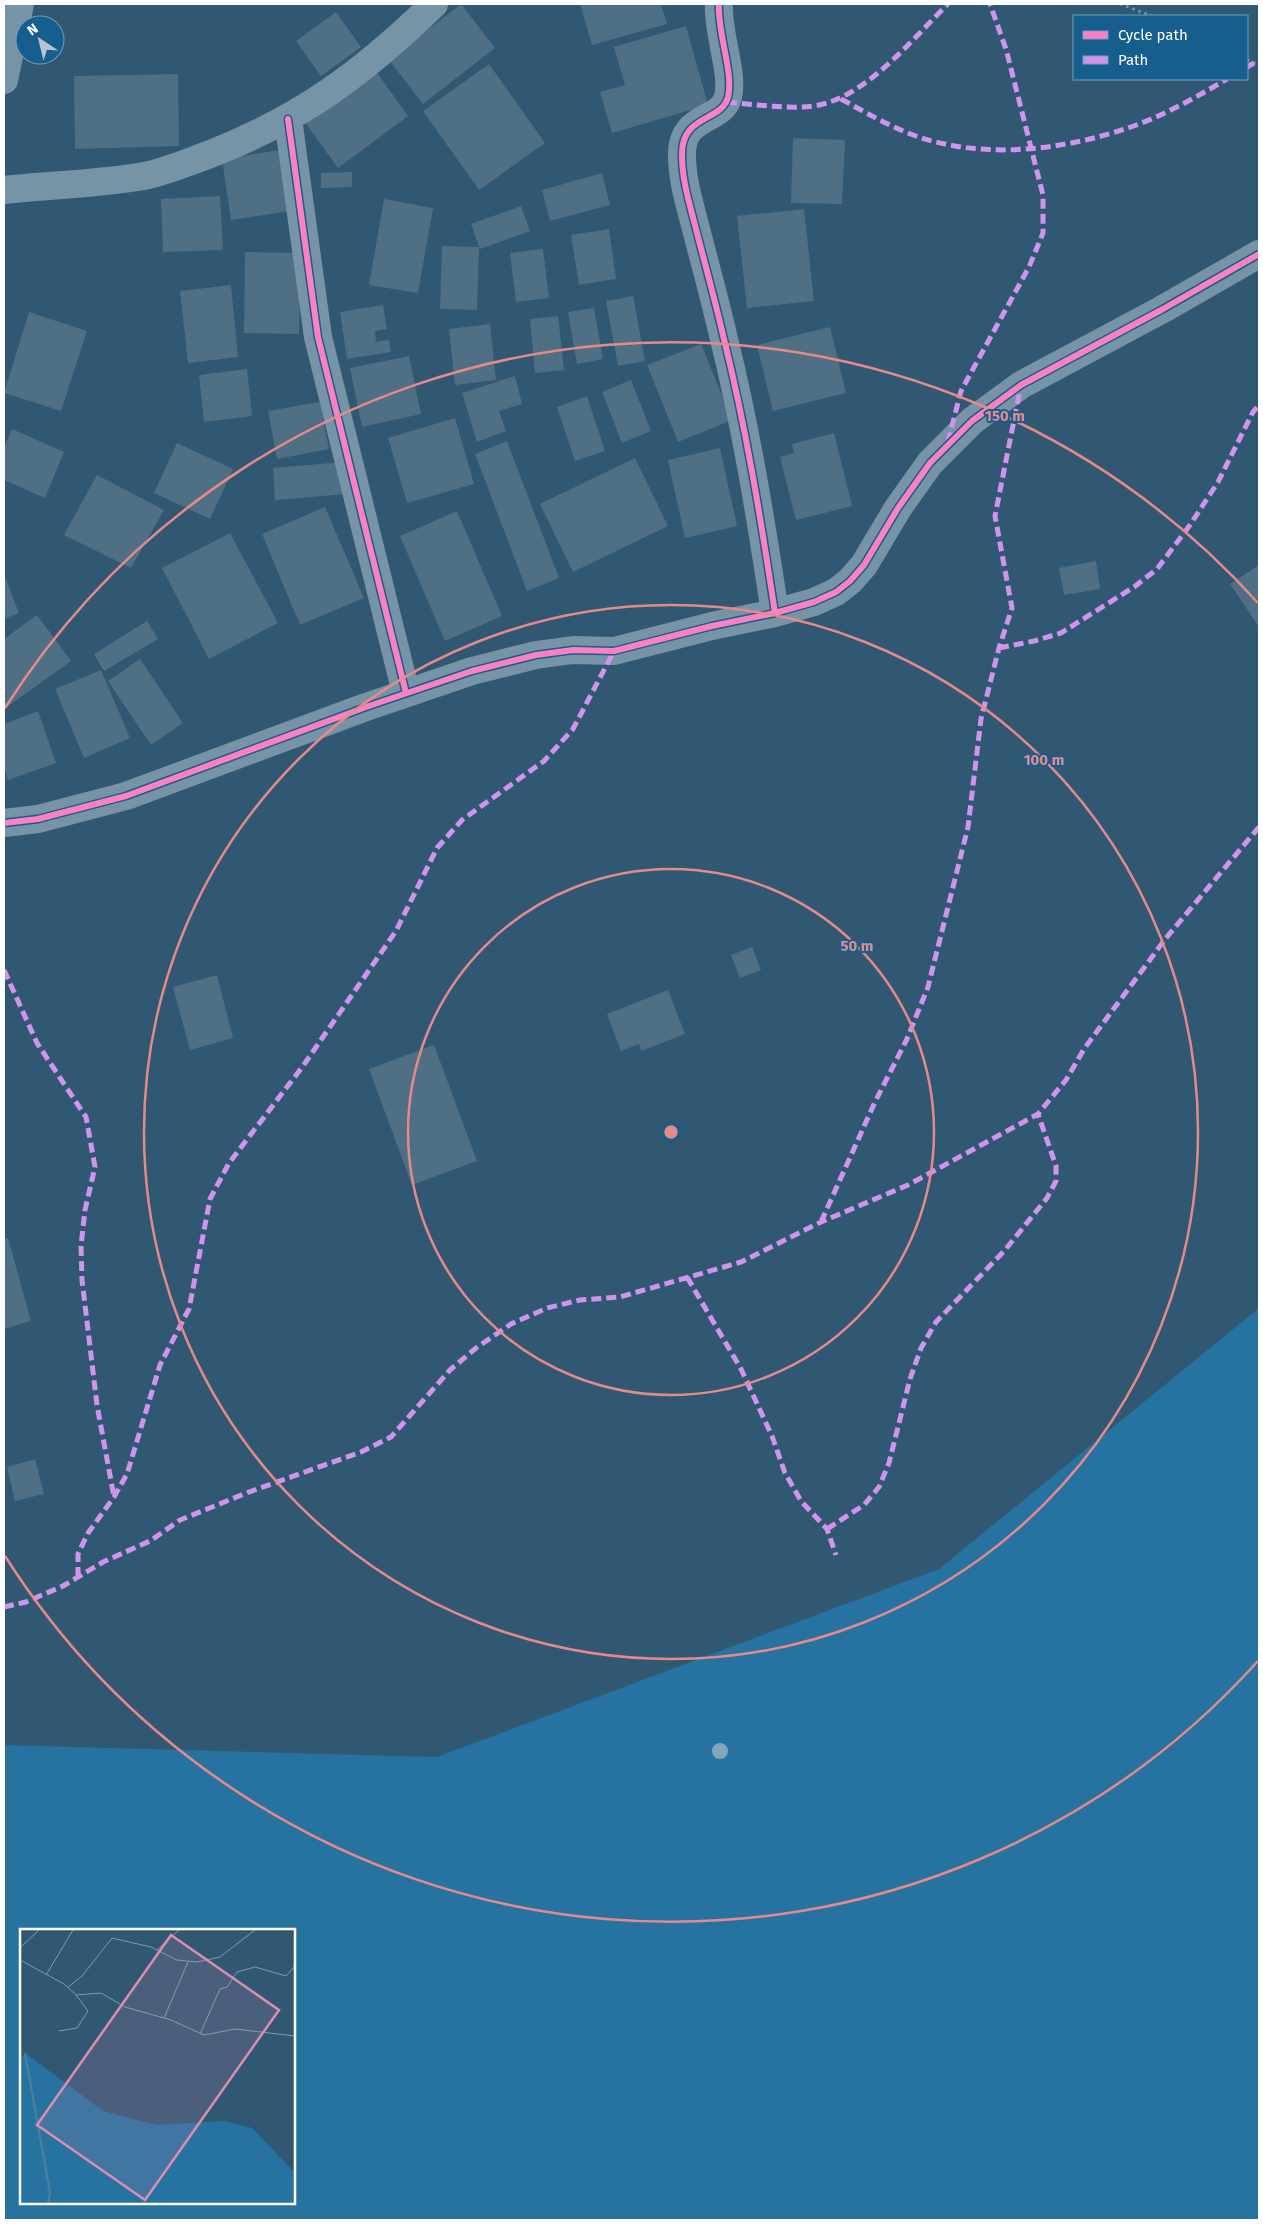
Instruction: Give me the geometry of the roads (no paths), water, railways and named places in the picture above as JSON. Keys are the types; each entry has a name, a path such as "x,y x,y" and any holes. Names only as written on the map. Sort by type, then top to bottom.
{"street":[{"path":"4,80 20,4"},
{"path":"4,190 145,176 192,161 242,141 288,119 313,104 359,71 434,4"},
{"path":"719,4 718,17 729,96 722,107 688,131 682,153 684,182 724,336 750,452 776,613"},
{"path":"288,119 318,338 406,693"},
{"path":"4,822 38,819 126,796 239,752 472,671 536,655 573,650 614,651 712,626 776,613 814,602 836,592 850,581 864,564 898,508 930,463 972,421 1022,385 1163,309 1259,254"}]}
